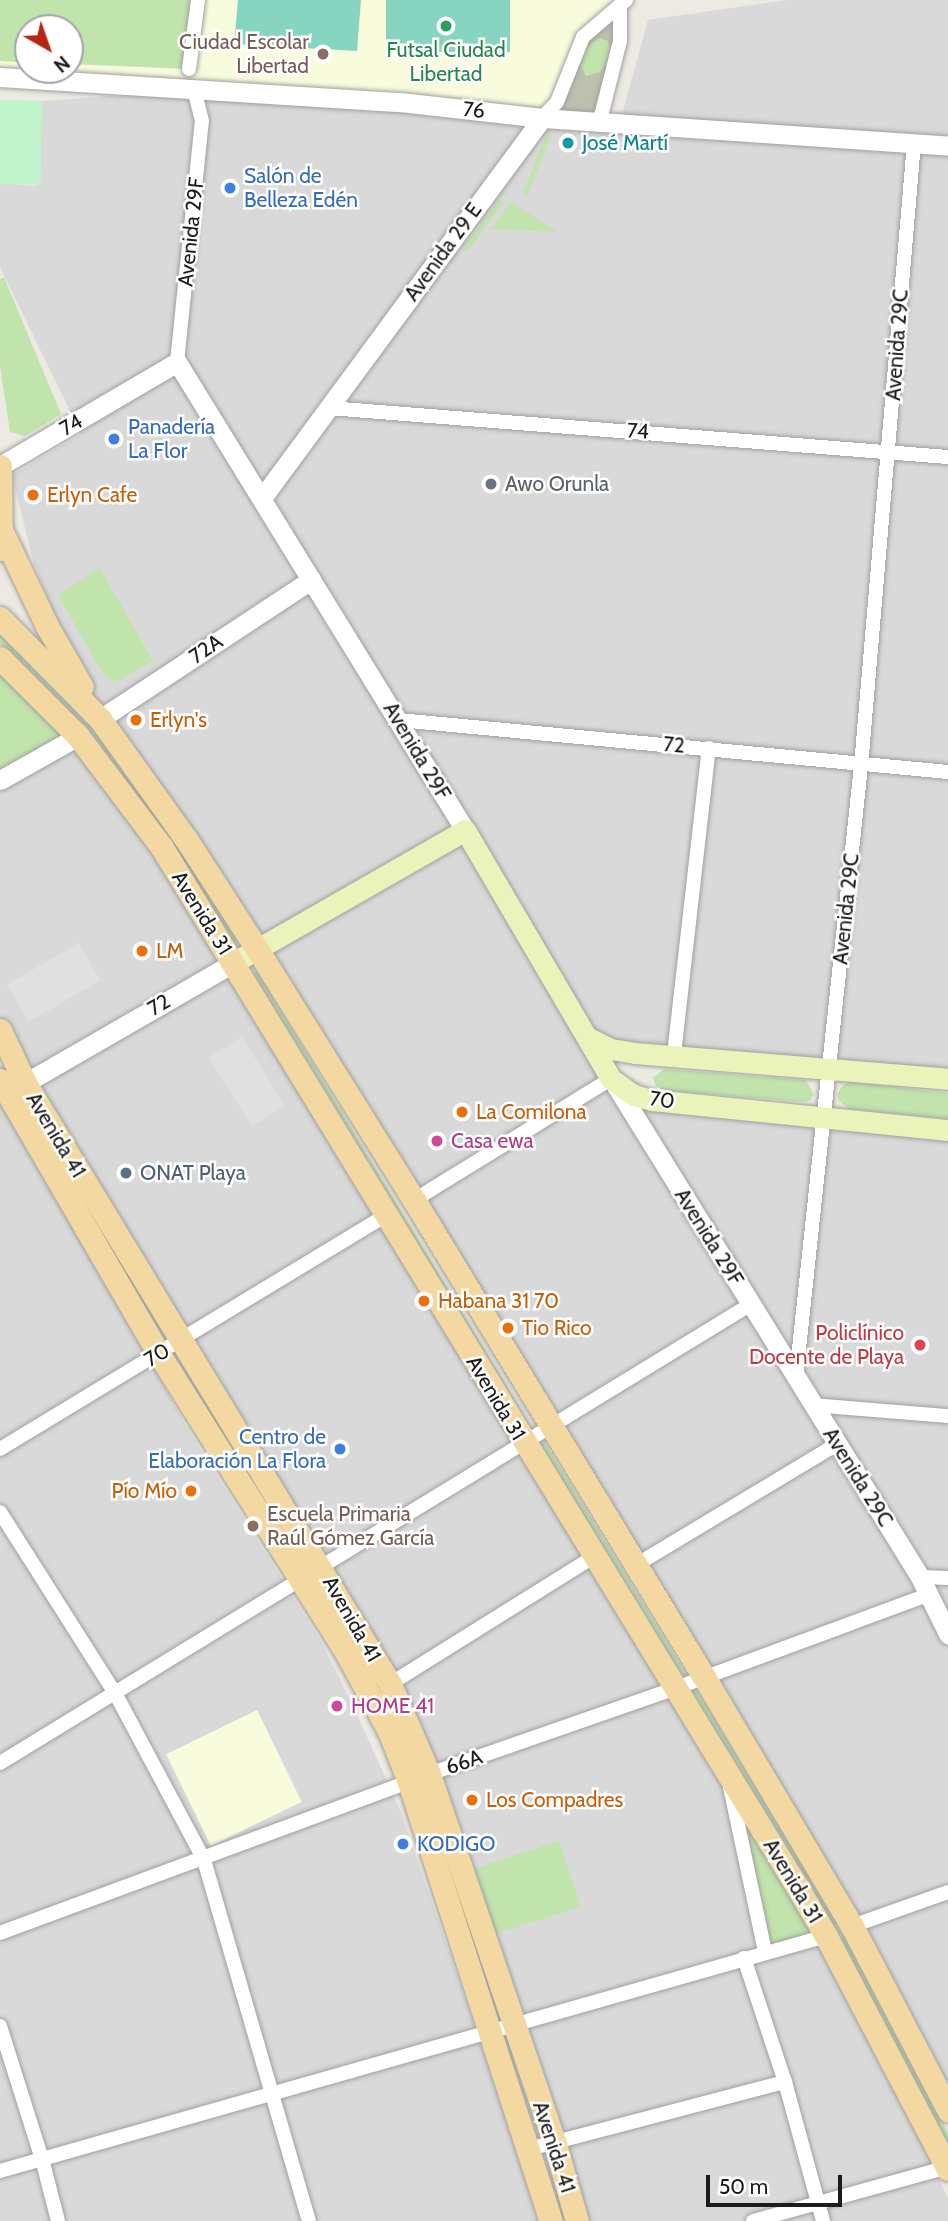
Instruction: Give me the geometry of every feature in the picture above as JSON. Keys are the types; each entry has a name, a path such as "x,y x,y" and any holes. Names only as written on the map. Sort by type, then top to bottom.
{"main road":[{"path":"0,466 1,545 100,719"},
{"name":"Avenida 31","path":"0,618 100,719 186,839 257,949 414,1200 704,1677 852,1926 948,2110"},
{"name":"Avenida 31","path":"0,658 78,736 161,846 826,1936 948,2167"},
{"name":"72","path":"233,963 464,830"},
{"name":"Avenida 29F","path":"464,830 611,1079"},
{"name":"Avenida 41","path":"0,1030 8,1089 159,1353 390,1684 489,2030 551,2221"},
{"path":"586,1037 611,1049 635,1053 674,1054 948,1079"},
{"path":"611,1079 618,1063 635,1053"},
{"name":"70","path":"611,1079 634,1096 652,1100 948,1129"},
{"name":"Avenida 41","path":"8,1089 180,1340 311,1572 390,1733 419,1778 512,2023 555,2144 578,2221"}],"street":[{"path":"190,69 198,0"},
{"name":"Avenida 29 E","path":"262,498 542,118 557,103 583,37 623,4"},
{"name":"Avenida 29 E","path":"600,120 620,41 623,4"},
{"name":"76","path":"0,77 400,102 542,118 948,146"},
{"name":"Avenida 29F","path":"194,89 202,121 177,362 464,830"},
{"name":"Avenida 29C","path":"914,143 890,451 861,765 796,1377 925,1585 948,1634"},
{"name":"74","path":"0,466 177,362"},
{"name":"74","path":"329,408 948,457"},
{"name":"72A","path":"100,719 311,579"},
{"name":"72","path":"399,720 948,772"},
{"path":"0,780 78,736"},
{"path":"674,1054 709,748"},
{"name":"72","path":"8,1089 233,963"},
{"path":"414,1200 611,1079"},
{"name":"Avenida 29F","path":"611,1079 796,1377"},
{"name":"70","path":"0,1449 386,1216"},
{"path":"0,1763 751,1304"},
{"path":"813,1405 948,1416"},
{"path":"636,1565 837,1444"},
{"path":"0,1512 115,1693 204,1860 309,2221"},
{"path":"390,1684 593,1557"},
{"name":"66A","path":"0,1933 204,1860 419,1778 676,1688 925,1585 948,1578"},
{"path":"727,1772 765,1952"},
{"path":"852,1926 948,1892"},
{"path":"0,2171 272,2096 512,2023 826,1936"},
{"path":"744,1958 785,2082 823,2221"},
{"path":"0,2026 42,2159 58,2221"},
{"path":"529,2149 785,2082"},
{"path":"753,2221 948,2167"}],"shaded area":[{"name":"Ciudad Escolar Libertad","path":"0,0 626,0 542,118 69,84 84,84 84,14 14,14 14,80 0,79"},
{"path":"787,0 948,0 948,1079 635,1053 618,1064 612,1079 634,1095 948,1130 948,2110 704,1677 100,719 34,565 12,475 81,434 0,267 0,183 37,186 42,101 205,89 621,118 648,20"},
{"path":"620,7 600,120 542,118 576,55"},
{"path":"78,736 161,846 826,1936 948,2199 948,2221 577,2221 429,1774 0,1030 0,780"},
{"path":"79,943 100,980 29,1022 7,984"},
{"path":"242,1037 285,1106 252,1126 209,1058"},
{"path":"0,1093 81,1233 187,1428 322,1643 355,1710 400,1810 505,2114 538,2221 0,2221"},
{"path":"257,1710 302,1802 211,1846 166,1754"}],"green space":[{"path":"0,0 198,0 189,69 84,65 84,14 14,14 14,62 0,61"},
{"name":"Futsal Ciudad Libertad","path":"238,0 361,0 357,51 234,44"},
{"name":"Futsal Ciudad Libertad","path":"386,0 510,0 510,52 386,52"},
{"path":"599,38 608,41 611,50 607,63 600,72 586,76 580,64 585,49"},
{"path":"0,100 42,101 41,185 0,184"},
{"path":"547,133 552,135 527,195 523,193"},
{"path":"499,199 504,202 468,251 464,248"},
{"path":"511,202 557,232 491,229"},
{"path":"4,277 61,414 25,436 10,432 0,366 0,279"},
{"path":"100,568 153,661 120,680 112,681 101,670 58,595"},
{"path":"0,634 91,726 161,820 237,939 233,942 86,730 0,643"},
{"path":"0,658 78,736 0,780"},
{"path":"257,971 530,1426 526,1429 253,974"},
{"path":"664,1069 806,1080 814,1095 809,1101 802,1102 663,1090 656,1086 653,1078"},
{"path":"850,1082 948,1093 948,1119 849,1109 839,1101 837,1094 843,1085"},
{"path":"543,1439 687,1675 683,1678 538,1442"},
{"path":"696,1688 838,1924 832,1927 691,1691"},
{"path":"727,1772 826,1936 765,1952"},
{"path":"559,1841 580,1907 483,1938 462,1873"},
{"path":"845,1936 948,2132 948,2144 839,1938"}],"place":[{"name":"Futsal Ciudad Libertad","path":"446,26"},
{"name":"Ciudad Escolar Libertad","path":"323,54"},
{"name":"José Martí","path":"568,143"},
{"name":"Salón de Belleza Edén","path":"230,188"},
{"name":"Panadería La Flor","path":"114,439"},
{"name":"Awo Orunla","path":"491,484"},
{"name":"Erlyn Cafe","path":"33,495"},
{"name":"Erlyn's","path":"136,720"},
{"name":"LM","path":"142,951"},
{"name":"La Comilona","path":"462,1112"},
{"name":"Casa ewa","path":"437,1141"},
{"name":"ONAT Playa","path":"126,1173"},
{"name":"Habana 31 70","path":"424,1301"},
{"name":"Tio Rico","path":"508,1328"},
{"name":"Policlínico Docente de Playa","path":"920,1345"},
{"name":"Centro de Elaboración La Flora","path":"340,1449"},
{"name":"Pío Mío","path":"191,1491"},
{"name":"Escuela Primaria Raúl Gómez García","path":"253,1526"},
{"name":"HOME 41","path":"337,1706"},
{"name":"Los Compadres","path":"472,1800"},
{"name":"KODIGO","path":"403,1844"}]}
